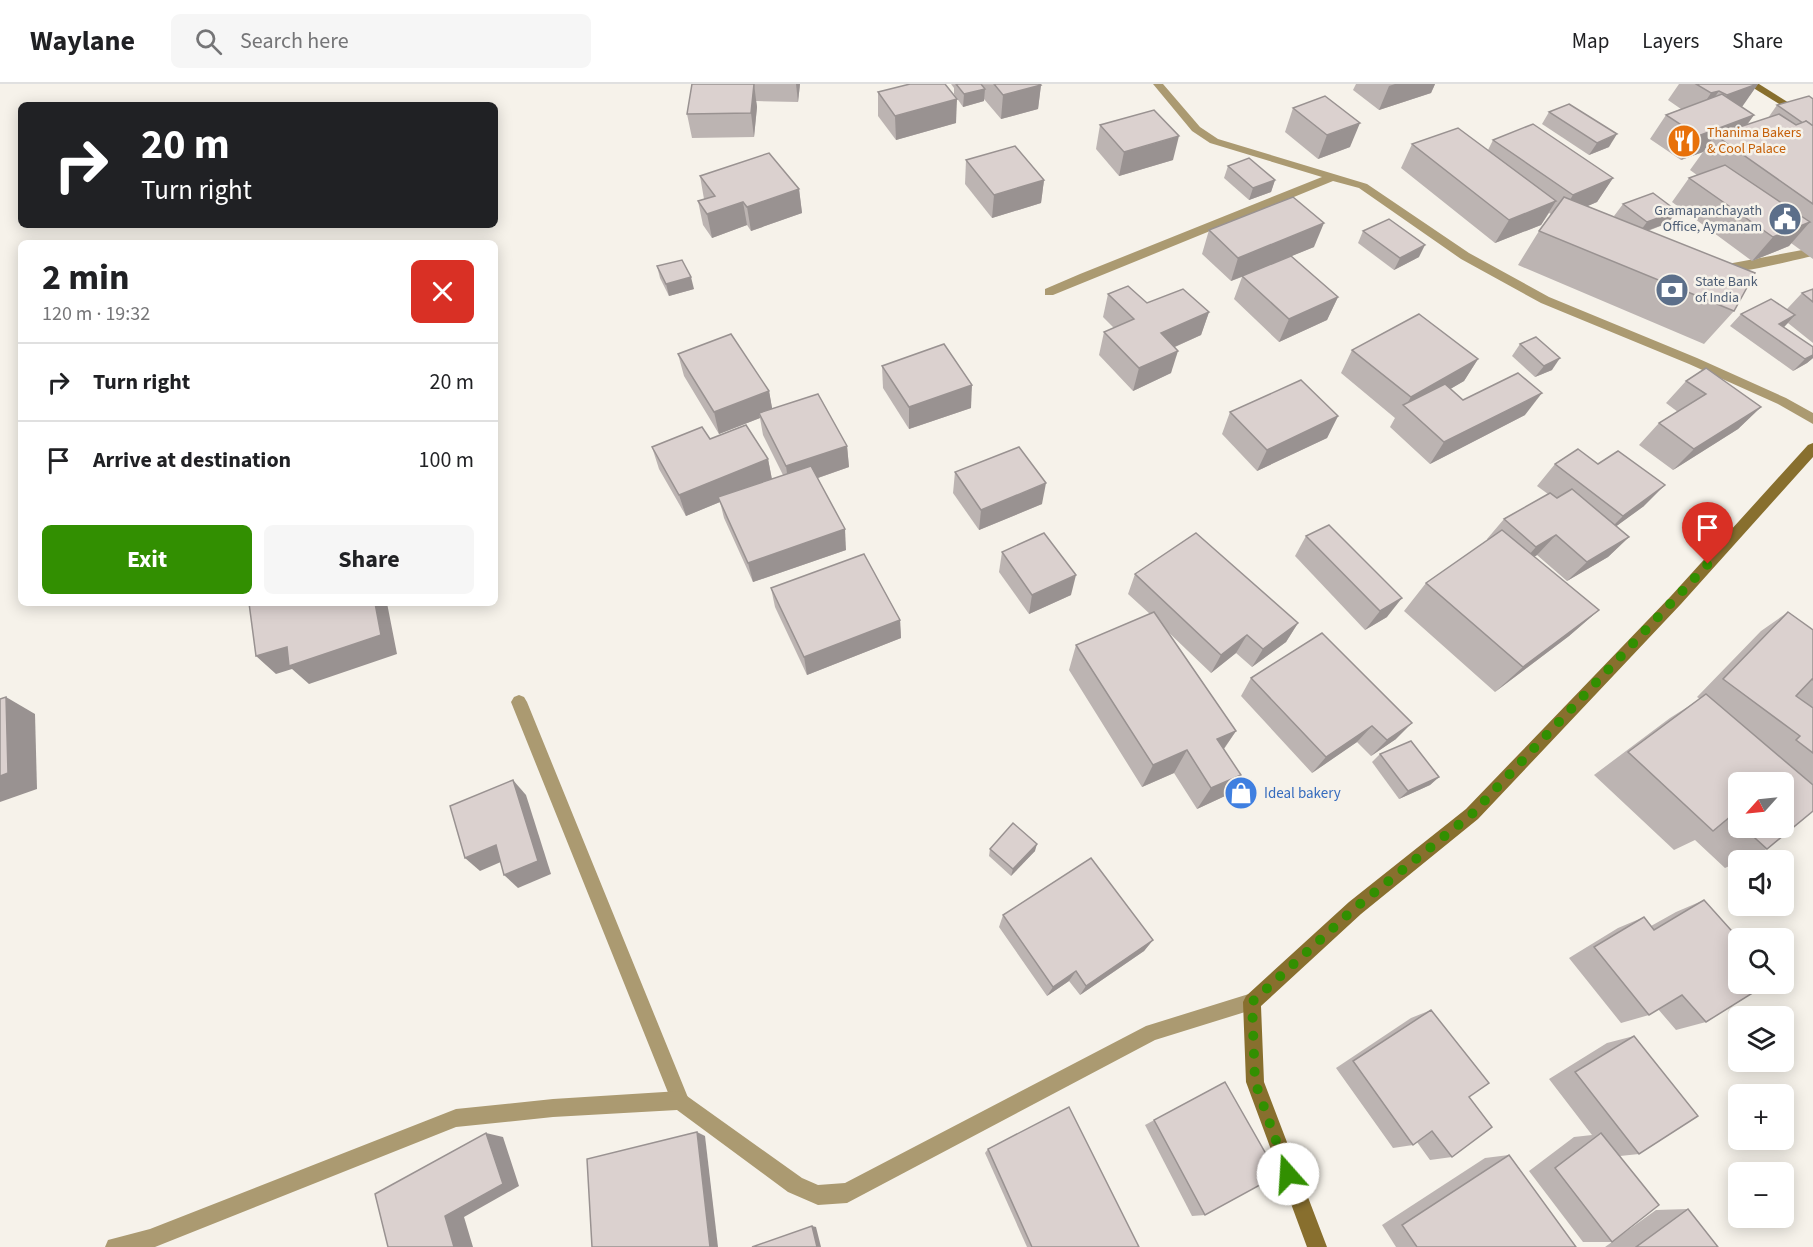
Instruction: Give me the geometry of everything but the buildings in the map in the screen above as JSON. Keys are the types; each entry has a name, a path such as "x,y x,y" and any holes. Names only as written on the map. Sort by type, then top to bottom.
{"main road":[{"path":"1752,84 1813,122"},
{"path":"1317,1247 1255,1082 1252,1002 1355,908 1472,814 1677,600 1813,448"}],"street":[{"path":"1158,84 1196,129 1214,141 1363,186 1465,256 1545,300 1703,365 1782,400 1813,418"},
{"path":"1049,292 1108,266 1335,176"},
{"path":"1707,270 1737,268 1813,252"},
{"path":"519,702 680,1100 795,1185 818,1195 847,1193 1152,1032 1252,1002"},
{"path":"115,1247 149,1243 330,1166 456,1118 553,1108 680,1100"}],"place":[{"name":"Thanima Bakers & Cool Palace","path":"1684,141"},
{"name":"Gramapanchayath Office, Aymanam","path":"1785,219"},
{"name":"State Bank of India","path":"1672,290"},
{"name":"Ideal bakery","path":"1241,793"}],"route":[{"path":"1288,1174 1255,1082 1252,1002 1355,908 1472,814 1586,696 1708,564"}]}
